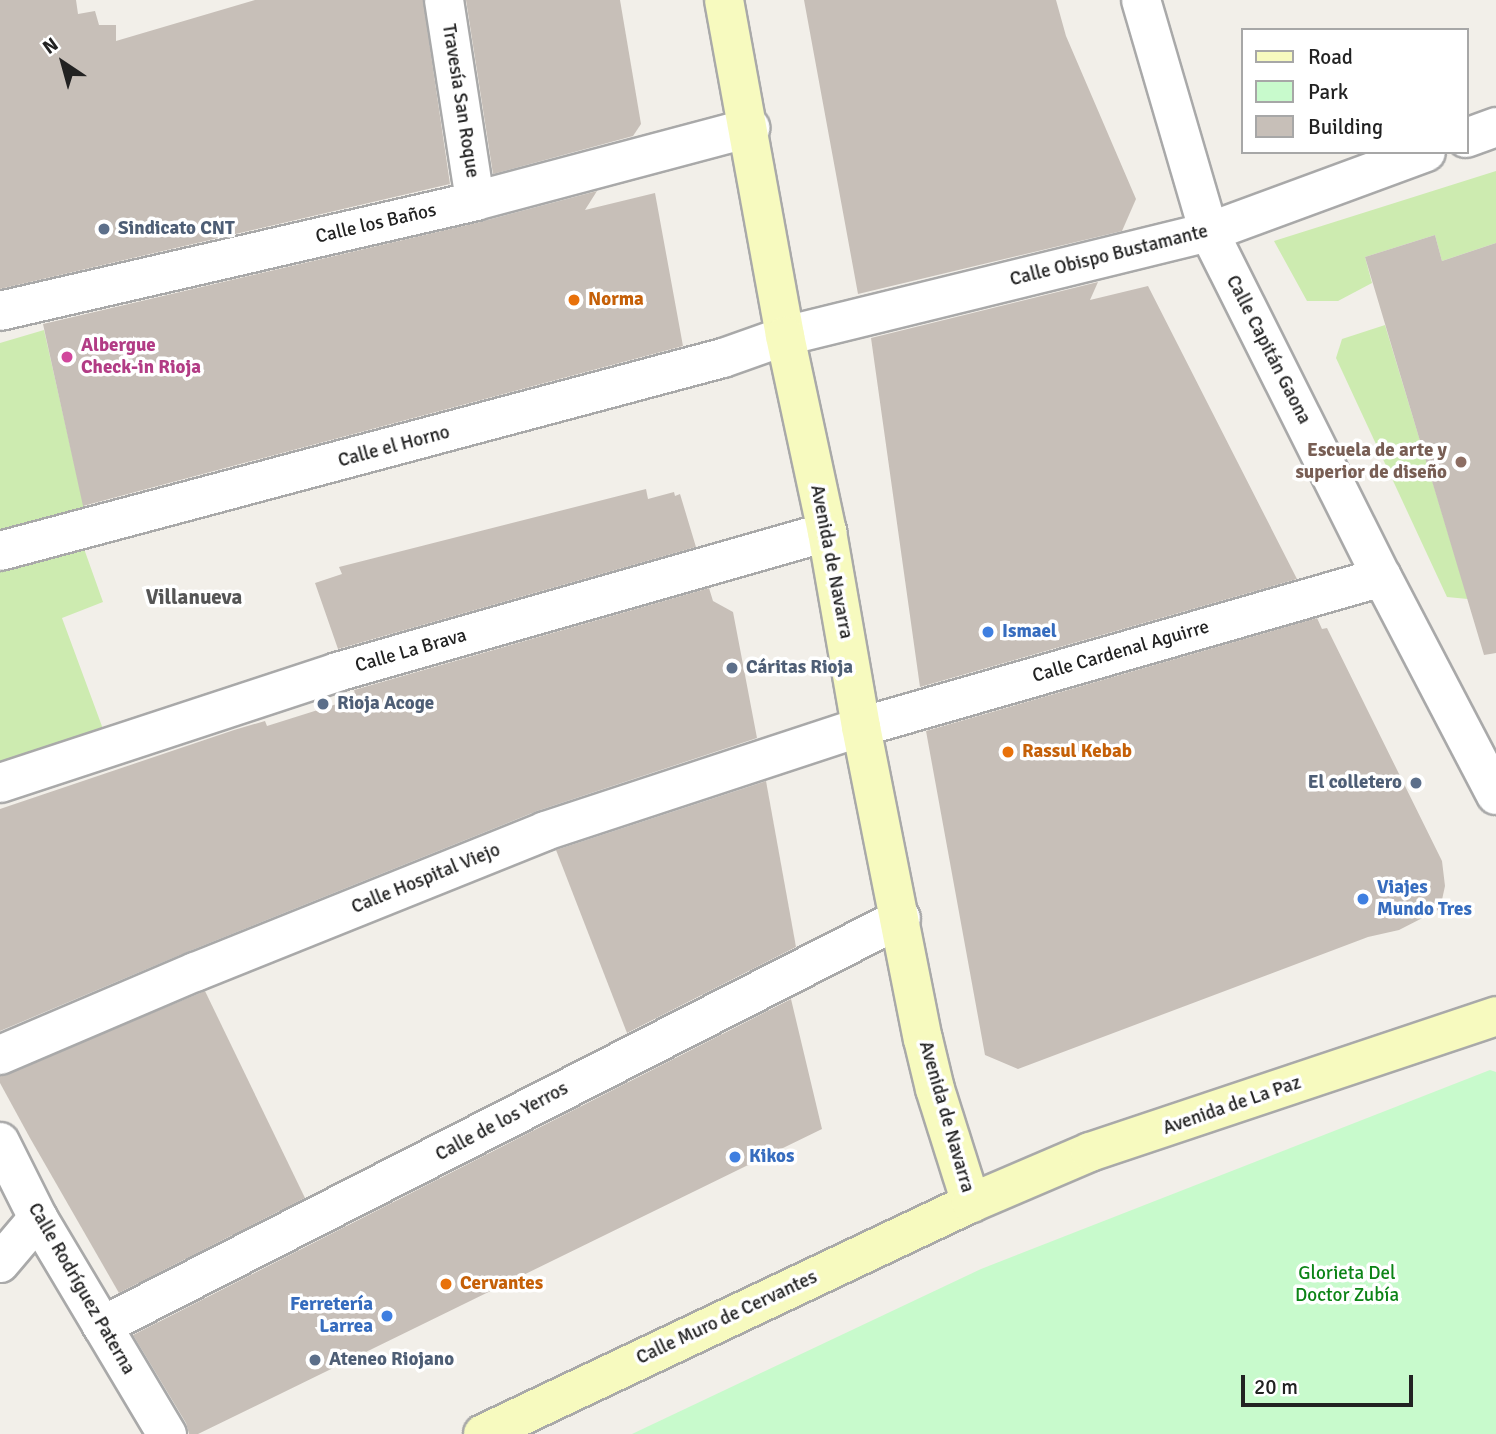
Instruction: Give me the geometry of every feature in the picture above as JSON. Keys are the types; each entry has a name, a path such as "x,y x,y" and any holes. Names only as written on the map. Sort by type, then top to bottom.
{"main road":[{"name":"Avenida de Navarra","path":"724,0 750,128 785,336 827,532 861,727 935,1089 971,1202"},
{"name":"Avenida de La Paz","path":"971,1202 1090,1152 1496,1016"},
{"name":"Calle Muro de Cervantes","path":"483,1434 971,1202"}],"street":[{"name":"Travesía San Roque","path":"444,0 475,201"},
{"name":"Calle Capitán Gaona","path":"1142,0 1209,232 1382,577 1496,795"},
{"path":"1468,137 1496,127"},
{"name":"Calle los Baños","path":"0,311 475,201 750,128"},
{"name":"Calle Obispo Bustamante","path":"785,336 1209,232 1421,154"},
{"name":"Calle el Horno","path":"0,551 723,358 785,336"},
{"name":"Calle La Brava","path":"0,783 337,672 827,532"},
{"name":"Calle Cardenal Aguirre","path":"861,727 1382,577"},
{"name":"Calle Hospital Viejo","path":"0,1055 195,972 545,831 861,727"},
{"name":"Calle de los Yerros","path":"102,1326 901,918"},
{"name":"Calle Rodríguez Paterna","path":"0,1142 38,1218 167,1434"},
{"path":"0,1263 38,1218"}],"green space":[{"path":"1496,171 1496,243 1442,261 1435,235 1365,257 1372,283 1338,301 1307,301 1274,241"},
{"path":"1385,325 1468,599 1447,597 1336,358 1342,339"},
{"path":"44,330 84,507 0,531 0,343"},
{"path":"82,543 103,602 62,618 103,729 0,765 0,565"},
{"name":"Glorieta Del Doctor Zubía","path":"1490,1070 1496,1072 1496,1434 632,1434 981,1269"}],"building":[{"path":"0,0 76,0 78,14 95,11 99,25 116,25 116,41 255,0 423,0 450,184 0,289"},
{"path":"466,0 620,0 641,124 633,136 493,174"},
{"path":"804,0 1056,0 1066,36 1136,199 1122,231 858,294"},
{"path":"597,191 585,210 655,193 683,346 83,506 43,324 480,222"},
{"name":"Escuela de arte y superior de diseño","path":"1435,235 1442,261 1496,243 1496,653 1484,655 1365,257"},
{"path":"1098,282 1090,300 1148,286 1297,579 920,687 871,338"},
{"path":"646,489 648,499 674,492 675,496 680,494 696,547 338,649 315,583 342,574 339,567"},
{"path":"709,588 713,601 733,612 757,738 537,811 187,952 0,1031 0,809 234,730 265,721 267,726 356,698 354,690"},
{"path":"1317,618 1322,629 1327,628 1442,861 1445,886 1440,909 1399,930 1368,937 1018,1069 985,1055 926,731"},
{"path":"766,781 796,947 627,1033 556,850"},
{"path":"205,991 305,1198 119,1293 30,1138 0,1083 0,1076"},
{"path":"791,999 822,1129 198,1434 189,1434 186,1423 133,1335"}],"place":[{"name":"Sindicato CNT","path":"104,229"},
{"name":"Norma","path":"574,300"},
{"name":"Albergue Check-in Rioja","path":"67,357"},
{"name":"Escuela de arte y superior de diseño","path":"1461,462"},
{"name":"Ismael","path":"988,632"},
{"name":"Cáritas Rioja","path":"732,668"},
{"name":"Rioja Acoge","path":"323,704"},
{"name":"Rassul Kebab","path":"1008,752"},
{"name":"El colletero","path":"1416,783"},
{"name":"Viajes Mundo Tres","path":"1363,899"},
{"name":"Kikos","path":"735,1157"},
{"name":"Cervantes","path":"446,1284"},
{"name":"Ferretería Larrea","path":"387,1316"},
{"name":"Ateneo Riojano","path":"315,1360"}],"district":[{"name":"Villanueva","path":"194,597"}]}
